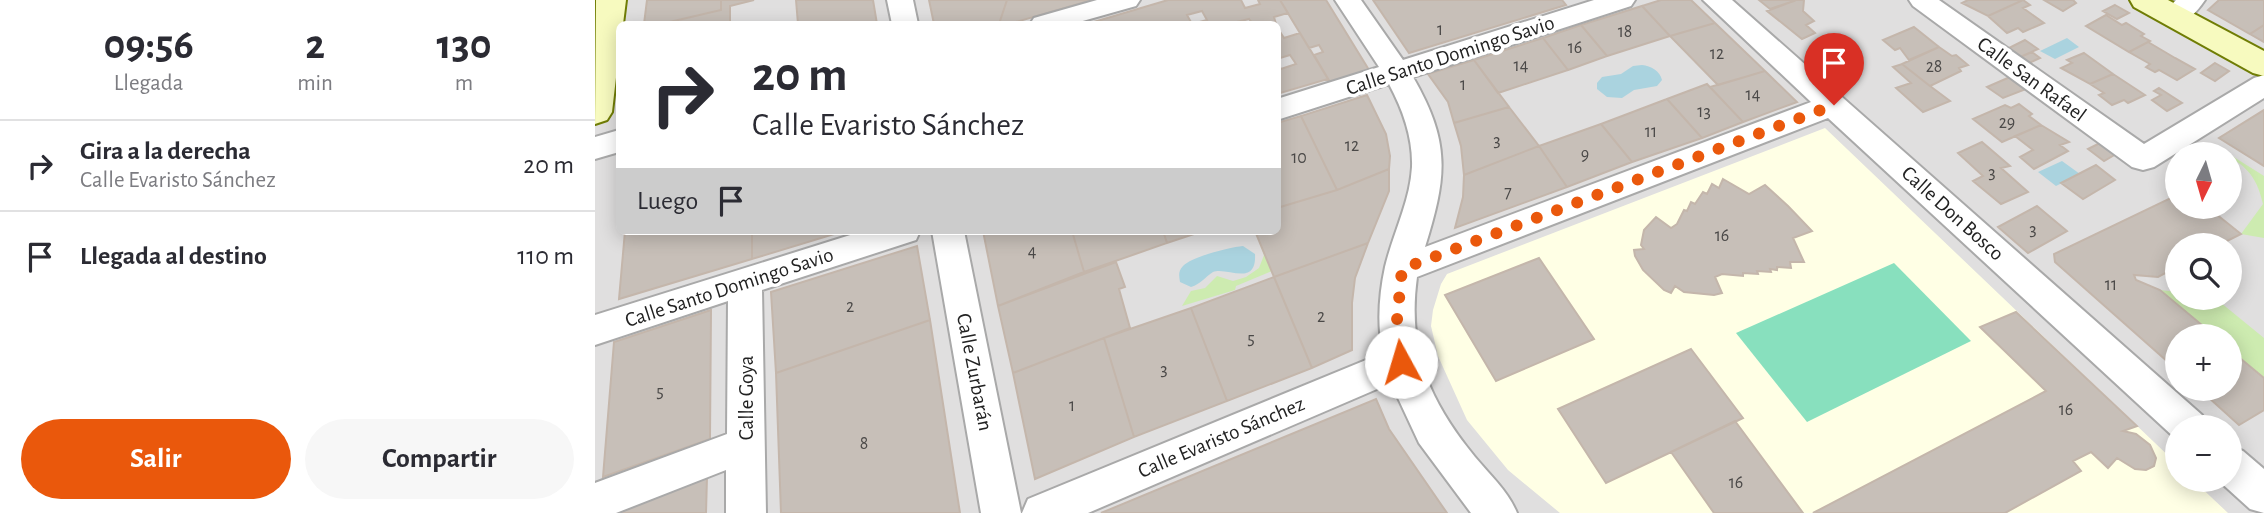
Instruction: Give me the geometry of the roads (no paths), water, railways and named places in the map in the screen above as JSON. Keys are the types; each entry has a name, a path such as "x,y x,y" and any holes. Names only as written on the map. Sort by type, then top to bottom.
{"street":[{"path":"595,112 611,0"},
{"path":"900,0 904,21"},
{"path":"1054,21 1127,0"},
{"path":"1347,0 1395,71 1424,134 1427,153 1428,172 1422,200 1402,269 1397,320 1401,362 1422,417 1468,480 1497,513"},
{"name":"Calle Santo Domingo Savio","path":"1281,109 1622,0"},
{"name":"Calle Don Bosco","path":"1716,0 2176,415"},
{"name":"Calle San Rafael","path":"1921,0 2143,159 2264,85"},
{"path":"2145,0 2183,8 2264,65"},
{"path":"1402,269 1834,105"},
{"path":"595,148 616,142"},
{"name":"Calle Santo Domingo Savio","path":"595,330 892,235"},
{"name":"Calle Zurbarán","path":"950,235 1001,513"},
{"name":"Calle Goya","path":"745,282 746,513"},
{"name":"Calle Evaristo Sánchez","path":"1042,513 1401,362"},
{"path":"595,502 746,444"},
{"path":"2242,476 2264,495"}],"water":[{"path":"2067,38 2079,47 2055,59 2040,51"},
{"path":"1642,65 1659,74 1662,80 1657,86 1634,90 1622,98 1607,97 1597,89 1597,83 1602,77 1621,74 1633,66"},
{"path":"2062,161 2080,174 2056,186 2038,172"},
{"path":"1243,246 1255,254 1254,264 1246,273 1213,272 1191,287 1180,282 1180,270 1194,259"}]}
